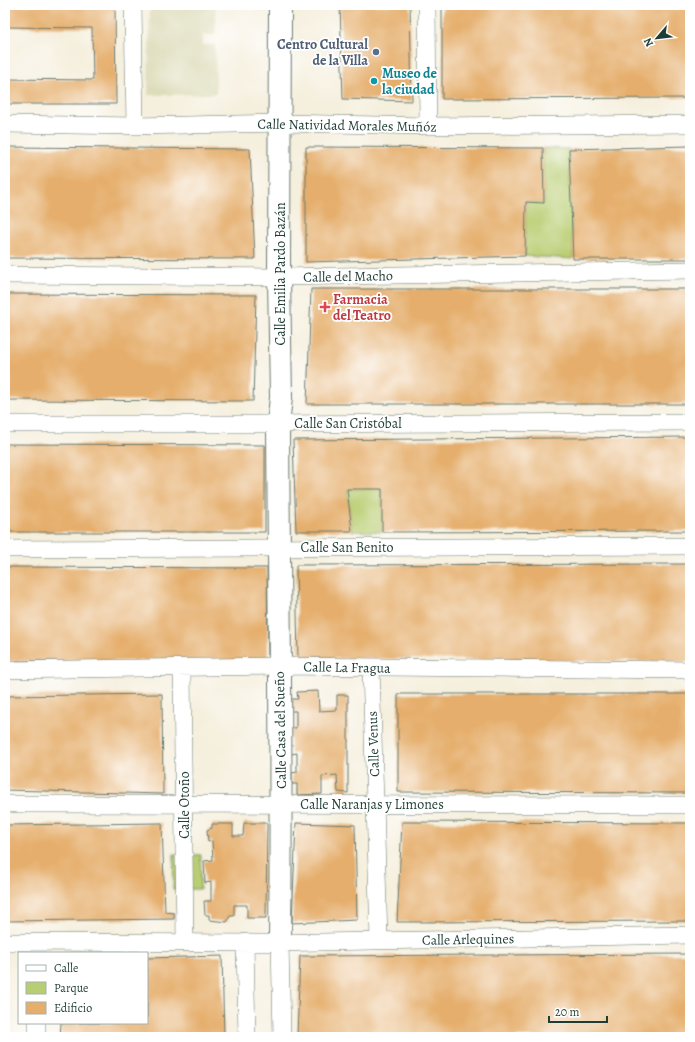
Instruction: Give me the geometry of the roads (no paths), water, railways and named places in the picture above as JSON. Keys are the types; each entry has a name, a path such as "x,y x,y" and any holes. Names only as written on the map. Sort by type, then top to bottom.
{"street":[{"path":"134,5 135,126"},
{"name":"Calle Emilia Pardo Bazán","path":"278,424 281,398 279,277 281,123 280,5"},
{"path":"427,5 428,126"},
{"name":"Calle Natividad Morales Muñóz","path":"5,124 135,126 281,123 428,126 690,124"},
{"name":"Calle del Macho","path":"5,275 279,277 690,270"},
{"name":"Calle San Cristóbal","path":"5,424 690,422"},
{"name":"Calle Casa del Sueño","path":"278,424 281,804 280,942 282,1037"},
{"name":"Calle San Benito","path":"5,549 690,546"},
{"name":"Calle La Fragua","path":"5,670 279,666 690,670"},
{"name":"Calle Venus","path":"371,667 378,940"},
{"name":"Calle Otoño","path":"182,668 185,942"},
{"name":"Calle Naranjas y Limones","path":"5,804 690,806"},
{"name":"Calle Arlequines","path":"5,942 36,947 185,942 280,942 690,935"},
{"path":"245,942 247,1037"},
{"path":"37,1024 37,1037"}],"place":[{"name":"Centro Cultural de la Villa","path":"376,52"},
{"name":"Museo de la ciudad","path":"374,81"},
{"name":"Farmacia del Teatro","path":"325,307"}]}
